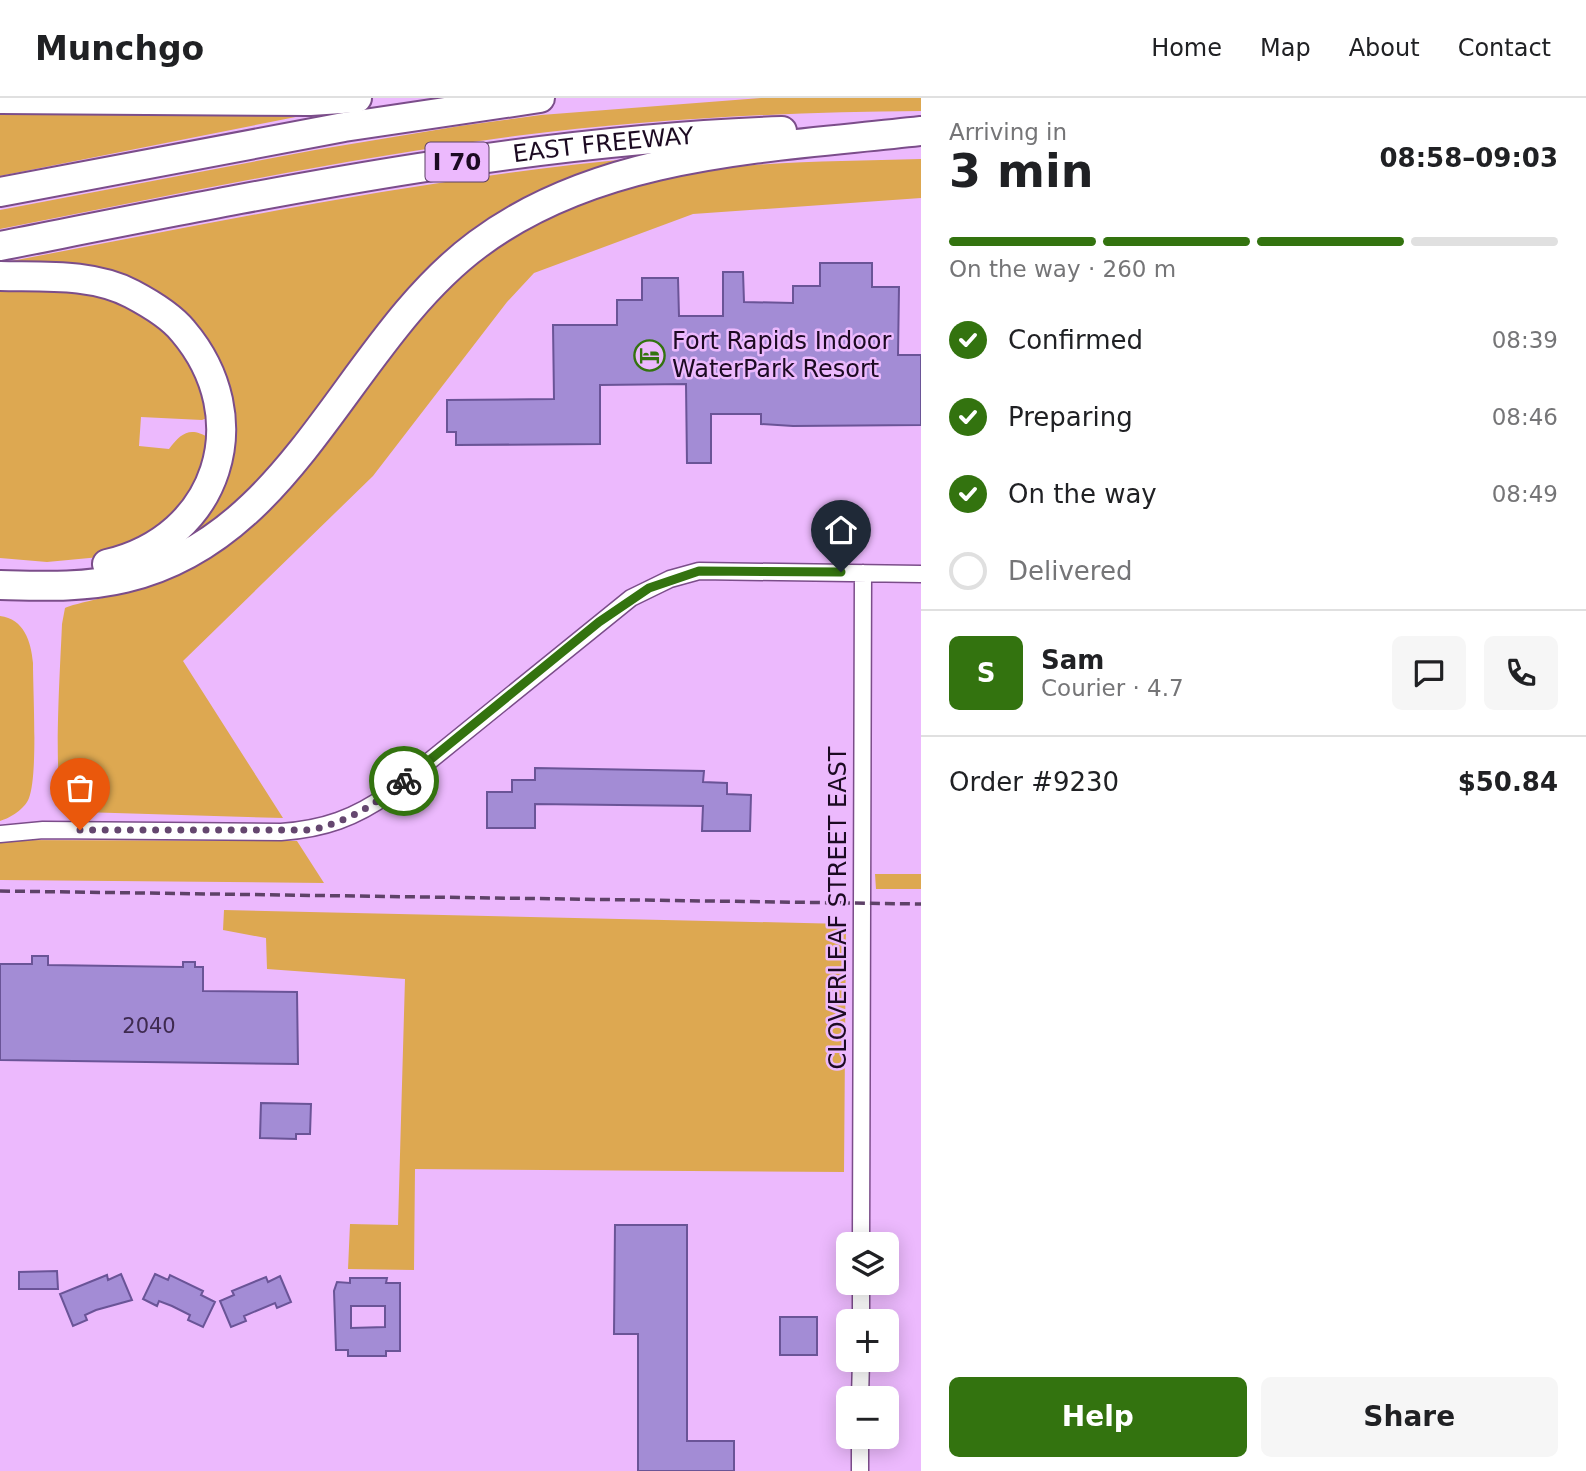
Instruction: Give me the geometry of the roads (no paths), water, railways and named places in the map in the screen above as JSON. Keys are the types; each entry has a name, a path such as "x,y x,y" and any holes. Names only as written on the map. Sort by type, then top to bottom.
{"highway":[{"path":"0,99 310,101 356,98"},
{"name":"I 70","path":"0,192 496,100 540,98"},
{"path":"0,585 77,584 124,579 186,555 240,519 287,471 396,324 430,286 478,244 568,194 641,170 685,161 921,129"},
{"name":"EAST FREEWAY","path":"0,246 317,184 517,153 735,133 921,129"},
{"path":"0,276 69,278 100,283 129,292 156,309 182,329 200,353 215,383 221,443 214,474 202,501 167,540 121,561 84,570 0,572"}],"street":[{"path":"0,834 43,830 281,832 312,830 339,823 368,809 390,793 599,622 649,588 699,571 921,574"},
{"name":"CLOVERLEAF STREET EAST","path":"861,1232 863,573"},
{"path":"860,1449 860,1471"}],"railway":[{"path":"0,891 921,904"}],"place":[{"name":"Fort Rapids Indoor WaterPark Resort","path":"649,355"}]}
